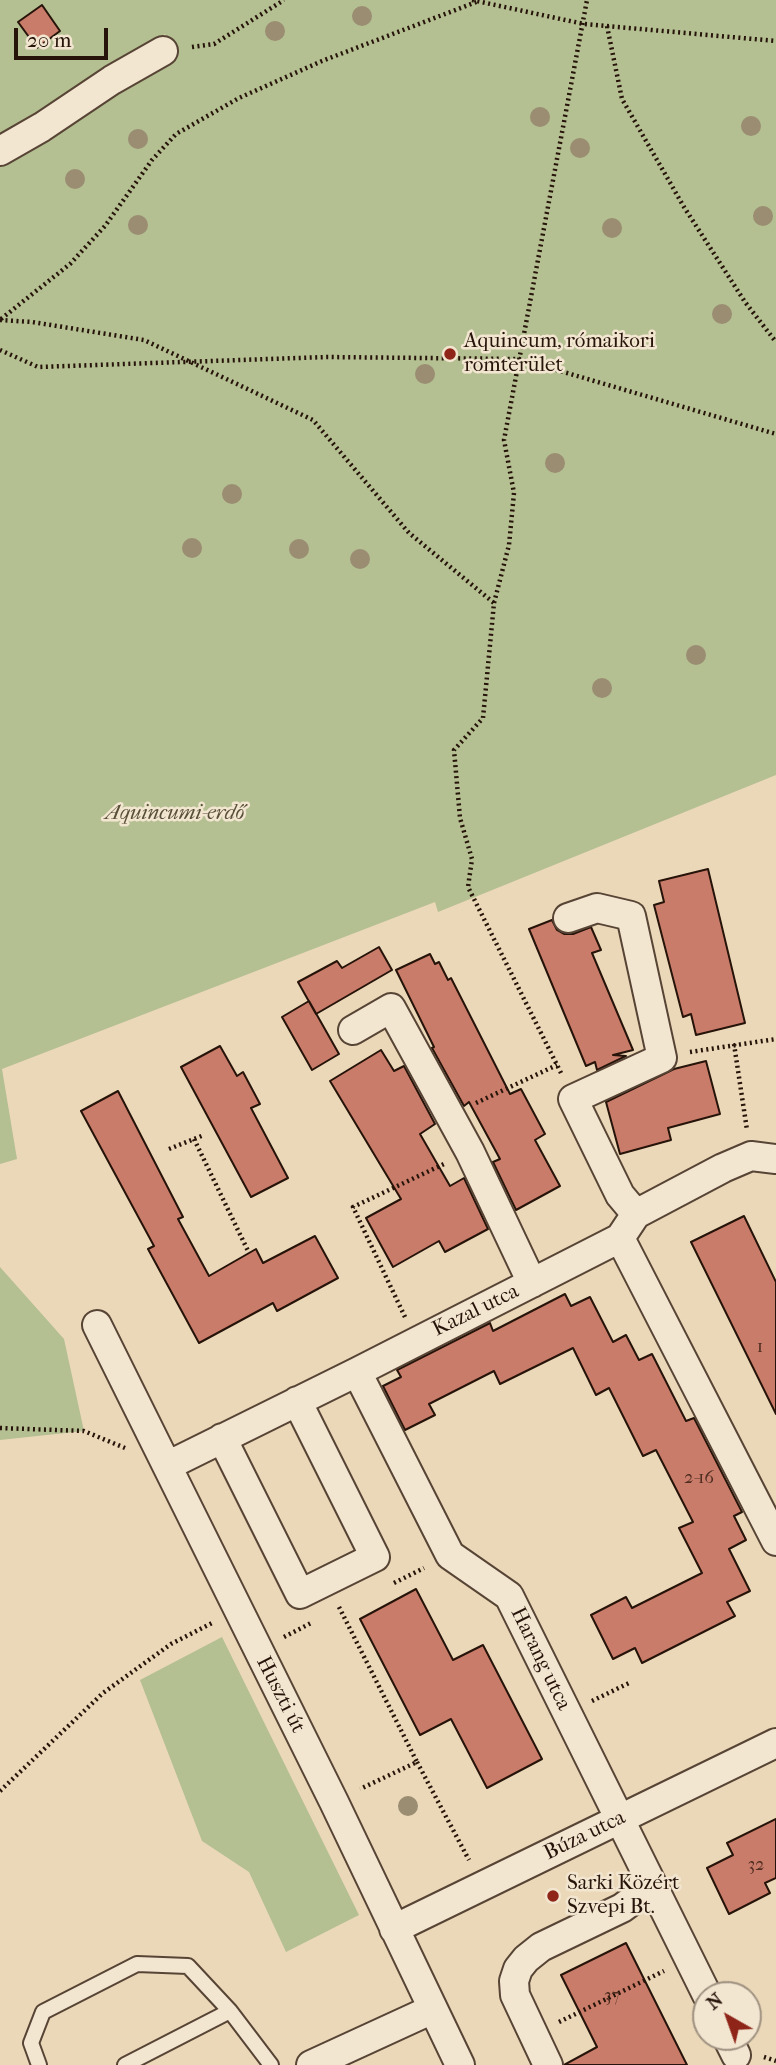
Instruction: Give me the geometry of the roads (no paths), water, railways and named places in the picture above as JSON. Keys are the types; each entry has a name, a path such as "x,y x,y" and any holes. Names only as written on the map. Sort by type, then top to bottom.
{"street":[{"path":"0,151 42,127 112,79 163,51"},
{"path":"568,918 597,908 631,916 662,1058 573,1099 620,1195 636,1214"},
{"path":"353,1030 391,1008 470,1152 532,1283"},
{"name":"Kazal utca","path":"167,1465 357,1373 416,1340 620,1237 636,1214 723,1168 763,1157"},
{"path":"620,1237 776,1541"},
{"name":"Huszti út","path":"97,1325 334,1802 460,2065"},
{"name":"Harang utca","path":"357,1373 450,1555 509,1596 700,1981"},
{"path":"222,1438 300,1594 327,1581 375,1557 298,1401"},
{"name":"Búza utca","path":"394,1929 776,1744"},
{"path":"548,2065 515,1996 513,1981 518,1969 541,1947 636,1898 643,1887 645,1873"},
{"path":"311,2065 433,2009"}],"lane":[{"path":"39,2065 31,2043 43,2012 136,1964 188,1966 230,2011 271,2065"},
{"path":"125,2065 230,2011"}],"place":[{"name":"Aquincum, rómaikori romterület","path":"450,354"},
{"name":"Sarki Közért Szvepi Bt.","path":"553,1896"}],"park label":[{"name":"Aquincumi-erdő","path":"175,814"}]}
